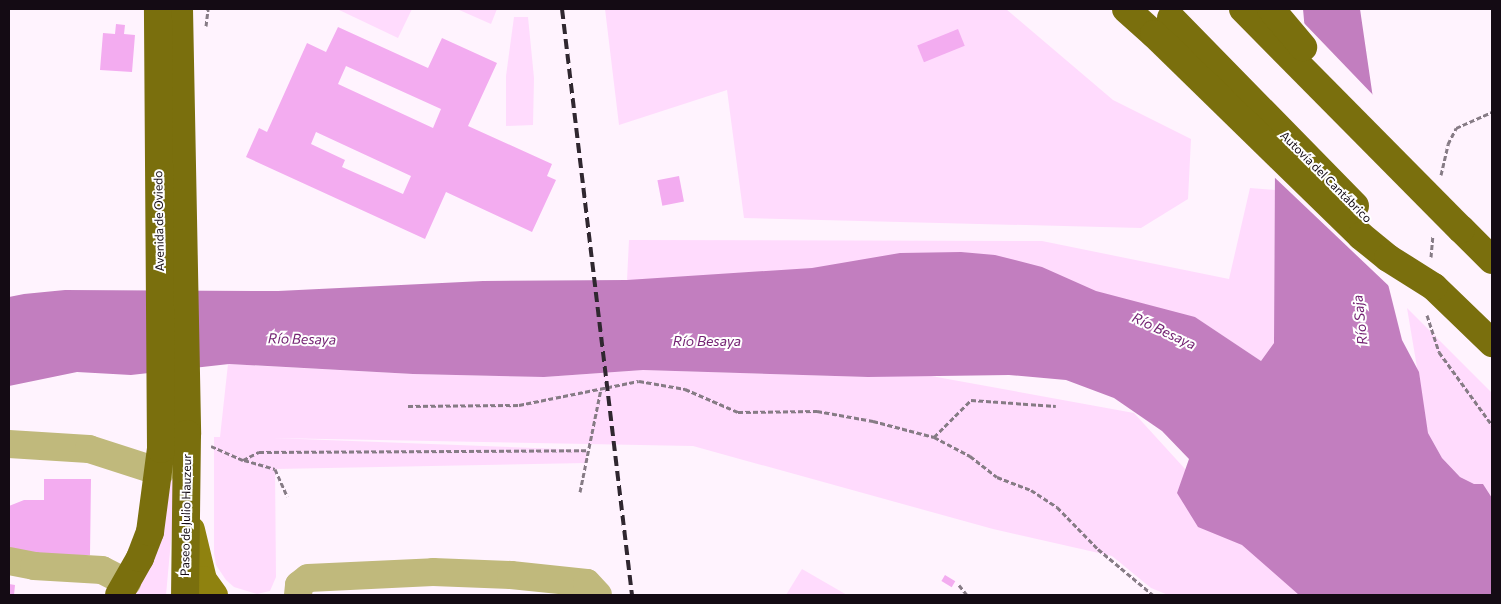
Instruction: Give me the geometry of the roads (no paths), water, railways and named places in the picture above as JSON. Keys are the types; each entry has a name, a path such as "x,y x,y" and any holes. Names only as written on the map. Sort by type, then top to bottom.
{"highway":[{"name":"Avenida de Oviedo","path":"158,9 186,436"},
{"name":"Avenida de Oviedo","path":"170,173 179,9"},
{"name":"Autovía del Cantábrico","path":"1126,9 1162,20 1492,343"},
{"path":"1243,9 1492,260"},
{"path":"1271,9 1431,185 1461,229"},
{"name":"Paseo de Julio Hauzeur","path":"123,589 150,532 160,472 186,436"},
{"name":"Paseo de Julio Hauzeur","path":"185,595 186,436"}],"main road":[{"path":"185,512 197,547 200,572 214,595"}],"street":[{"path":"9,444 89,449 160,472"},
{"name":"Paseo de Julio Hauzeur","path":"9,561 34,566 102,570 123,589"},
{"path":"298,595 299,585 306,578 369,574 492,574 593,589"}],"water":[{"path":"1303,9 1360,9 1374,105 1379,241 1385,272 1402,340 1419,372 1428,433 1442,458 1460,477 1474,484 1483,484 1492,498 1492,595 1299,595 1242,545 1198,527 1177,493 1189,459 1162,431 1114,398 1066,380 1009,375 868,377 643,370 544,377 413,374 229,364 131,375 77,372 9,386 9,297 24,294 65,290 278,291 483,281 627,280 812,268 900,253 961,252 995,255 1042,267 1096,291 1195,317 1261,361 1274,343 1275,168 1306,42"}],"railway":[{"path":"562,9 632,595"}],"water label":[{"name":"Río Saja","path":"1360,320"},
{"name":"Río Besaya","path":"1164,331"},
{"name":"Río Besaya","path":"302,339"},
{"name":"Río Besaya","path":"707,341"}]}
